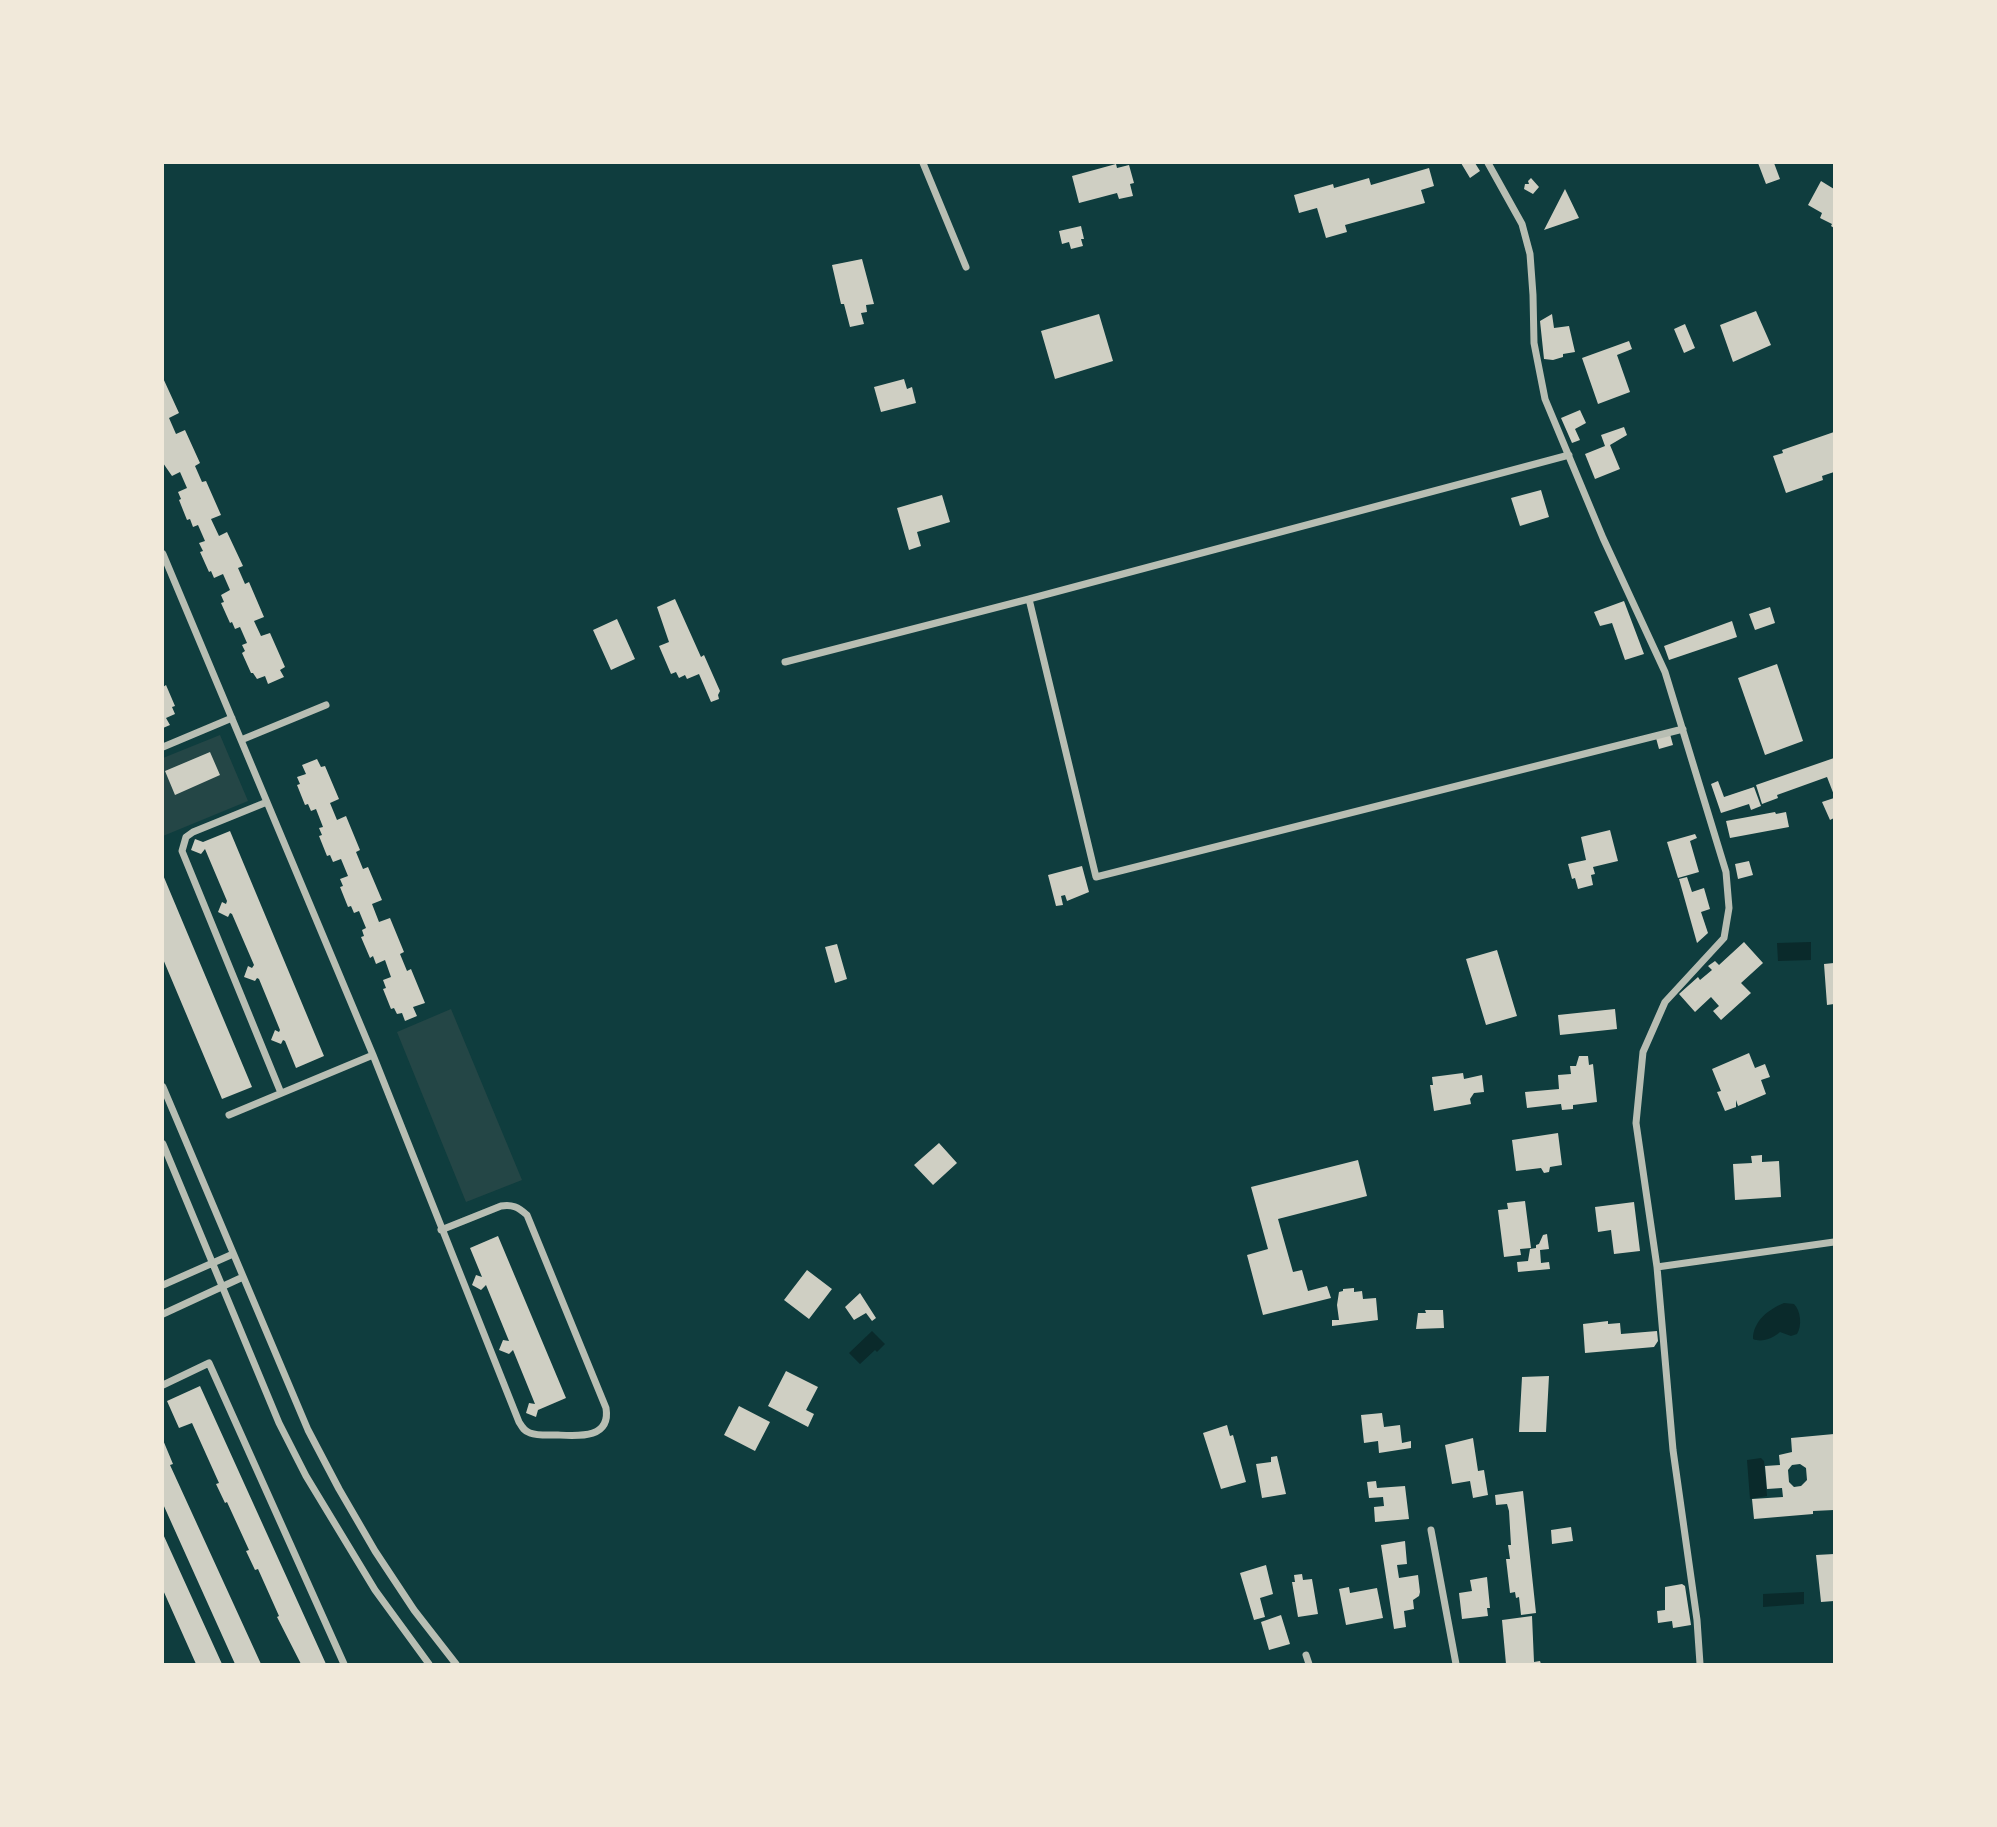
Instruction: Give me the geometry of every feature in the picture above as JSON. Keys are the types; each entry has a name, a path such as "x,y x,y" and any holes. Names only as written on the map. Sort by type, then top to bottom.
{"street":[{"path":"923,163 966,267"},
{"path":"1488,163 1522,224 1530,254 1534,295 1534,342 1545,399 1603,538 1665,672 1726,872 1729,908 1724,938 1665,1002 1643,1052 1636,1123 1657,1267 1673,1450 1697,1620 1700,1664"},
{"path":"785,662 1569,455"},
{"path":"163,554 373,1055 441,1230 523,1428 528,1433 537,1434 583,1436 597,1432 606,1419 606,1408 527,1214 520,1208 501,1206 441,1230"},
{"path":"1029,599 1096,877 1683,729"},
{"path":"241,740 326,705"},
{"path":"163,747 232,718"},
{"path":"267,802 193,832 186,837 182,851 281,1093"},
{"path":"229,1115 373,1055"},
{"path":"163,1087 308,1430 375,1551 414,1610 456,1664"},
{"path":"163,1144 279,1423 306,1476 375,1590 429,1664"},
{"path":"1657,1267 1834,1242"},
{"path":"163,1285 233,1254"},
{"path":"163,1314 243,1277"},
{"path":"163,1384 209,1363 344,1664"},
{"path":"1431,1530 1455,1664"},
{"path":"1306,1655 1309,1664"}],"shaded area":[{"path":"220,735 248,801 163,836 163,758"},
{"path":"1811,942 1811,960 1778,961 1777,943"},
{"path":"451,1009 522,1180 466,1202 397,1032"},
{"path":"1784,1303 1794,1304 1798,1311 1800,1323 1797,1334 1791,1336 1780,1332 1767,1339 1753,1339 1763,1316"},
{"path":"872,1331 885,1344 860,1364 849,1353"},
{"path":"1761,1458 1764,1461 1767,1496 1750,1499 1747,1460"},
{"path":"1804,1592 1804,1604 1763,1607 1763,1594"}],"building":[{"path":"1461,163 1475,163 1480,171 1470,178"},
{"path":"1758,163 1774,163 1780,179 1766,184"},
{"path":"1116,164 1117,168 1129,165 1134,183 1130,184 1133,196 1119,199 1117,193 1079,203 1072,176"},
{"path":"1429,168 1434,186 1421,190 1425,203 1345,225 1347,232 1326,238 1317,208 1299,213 1294,195 1333,184 1334,188 1369,178 1371,185"},
{"path":"1531,178 1539,187 1533,194 1524,189"},
{"path":"1821,181 1834,189 1834,228 1820,218 1822,213 1808,205"},
{"path":"1565,189 1579,218 1544,230"},
{"path":"1081,226 1083,246 1071,249 1069,242 1062,244 1059,231"},
{"path":"862,259 874,304 866,305 867,312 861,313 864,324 850,327 844,304 841,304 832,265"},
{"path":"1756,311 1771,345 1733,362 1720,325"},
{"path":"1099,314 1113,361 1055,379 1041,331"},
{"path":"1552,314 1554,328 1569,326 1575,352 1563,354 1563,357 1553,360 1544,359 1540,321"},
{"path":"1685,324 1695,348 1684,353 1674,329"},
{"path":"1629,341 1632,349 1617,355 1630,392 1598,404 1582,358"},
{"path":"163,378 179,413 169,418 176,434 185,430 200,463 195,466 202,482 206,481 221,515 211,519 219,536 227,532 243,566 238,568 245,584 249,582 264,617 254,621 261,636 270,633 285,667 280,670 284,677 268,684 265,676 257,679 251,673 242,653 245,651 242,645 247,643 240,627 235,629 232,622 230,623 221,603 224,602 221,595 230,590 223,574 214,578 211,571 209,572 200,552 203,551 199,543 205,541 198,525 193,527 190,519 187,520 179,500 181,499 178,492 187,488 180,472 172,476 163,463"},
{"path":"904,379 907,389 912,387 916,403 881,412 874,387"},
{"path":"1580,410 1586,423 1575,429 1580,440 1572,443 1561,418"},
{"path":"1624,427 1627,435 1610,445 1620,469 1595,479 1585,454 1605,446 1601,435"},
{"path":"1834,432 1834,472 1822,476 1823,480 1786,493 1773,456 1783,453 1782,450"},
{"path":"1541,490 1549,517 1520,526 1511,498"},
{"path":"942,495 950,522 917,532 921,546 909,550 897,508"},
{"path":"675,599 701,657 704,655 720,691 719,699 711,702 699,674 687,679 685,675 679,678 676,672 671,674 659,646 669,642 657,607"},
{"path":"1624,601 1644,654 1625,660 1612,623 1600,626 1594,612"},
{"path":"1770,607 1775,623 1755,630 1749,614"},
{"path":"617,619 635,659 611,670 593,630"},
{"path":"1732,621 1737,637 1669,660 1664,646"},
{"path":"1777,664 1803,741 1765,755 1738,678"},
{"path":"166,685 175,706 172,707 175,714 166,718 170,725 163,728 163,687"},
{"path":"1670,734 1673,745 1659,749 1656,738"},
{"path":"210,752 220,775 175,795 165,771"},
{"path":"1834,758 1834,795 1827,777 1777,795 1778,798 1762,804 1756,785"},
{"path":"317,759 321,767 325,766 339,799 330,803 337,820 346,816 360,850 356,852 363,869 368,867 382,900 372,904 379,922 390,918 404,952 400,954 407,971 411,969 425,1003 413,1007 417,1016 405,1021 402,1013 397,1014 394,1008 391,1009 383,989 386,988 383,980 391,977 385,960 376,964 373,956 370,958 361,937 364,936 362,930 366,928 359,911 354,913 351,906 348,907 340,887 343,886 340,879 348,876 341,859 333,862 330,855 327,856 319,836 322,835 319,828 323,827 316,809 311,811 308,804 305,805 297,785 300,784 297,777 306,774 302,765"},
{"path":"1718,781 1724,797 1754,787 1761,806 1751,810 1749,804 1721,813 1711,784"},
{"path":"1834,798 1834,818 1830,820 1822,802"},
{"path":"1786,812 1789,827 1730,838 1726,821"},
{"path":"1610,830 1618,861 1593,867 1593,885 1578,889 1568,864 1586,860 1581,837"},
{"path":"230,831 324,1056 296,1068 285,1041 281,1044 271,1040 275,1030 280,1030 259,979 255,981 244,977 248,966 252,968 254,965 232,914 228,917 218,912 222,902 226,904 227,901 205,849 201,854 191,850 195,839 203,842"},
{"path":"1695,834 1697,838 1690,841 1699,872 1678,878 1667,842"},
{"path":"1749,861 1753,875 1738,879 1735,864"},
{"path":"1082,866 1089,892 1067,901 1065,895 1061,896 1063,905 1056,906 1048,875"},
{"path":"163,875 252,1087 222,1099 163,959"},
{"path":"1687,877 1692,892 1704,888 1710,909 1701,912 1708,933 1697,943 1679,879"},
{"path":"1744,942 1763,963 1741,983 1751,993 1721,1020 1713,1011 1719,1006 1711,997 1695,1012 1679,994 1698,977 1700,980 1712,970 1708,966 1715,961 1719,965"},
{"path":"837,944 847,979 835,983 825,947"},
{"path":"1497,950 1517,1016 1486,1025 1466,959"},
{"path":"1834,963 1834,1004 1827,1005 1824,964"},
{"path":"1615,1009 1617,1029 1560,1035 1558,1015"},
{"path":"1749,1053 1755,1068 1765,1064 1770,1077 1761,1080 1766,1094 1738,1106 1736,1100 1736,1107 1725,1111 1712,1069"},
{"path":"1579,1056 1588,1056 1589,1065 1593,1064 1597,1102 1573,1105 1573,1109 1562,1110 1561,1104 1527,1108 1525,1092 1559,1089 1558,1075 1571,1074 1570,1066 1576,1066"},
{"path":"1463,1073 1464,1079 1482,1075 1484,1092 1474,1093 1470,1099 1471,1104 1434,1111 1430,1085 1433,1085 1432,1077"},
{"path":"1558,1133 1562,1165 1550,1167 1549,1172 1544,1173 1541,1168 1516,1171 1512,1140"},
{"path":"939,1143 957,1163 933,1185 914,1165"},
{"path":"1762,1155 1762,1162 1779,1161 1781,1197 1735,1200 1733,1164 1752,1163 1751,1156"},
{"path":"1358,1160 1367,1196 1278,1219 1293,1272 1302,1270 1308,1291 1327,1286 1331,1298 1263,1315 1247,1255 1268,1249 1251,1187"},
{"path":"1525,1201 1531,1248 1520,1249 1521,1255 1504,1257 1498,1210 1508,1209 1507,1203"},
{"path":"1634,1202 1640,1251 1614,1254 1611,1230 1598,1232 1595,1207"},
{"path":"1547,1234 1549,1249 1540,1250 1541,1263 1549,1262 1550,1269 1518,1272 1517,1262 1528,1261 1530,1249 1536,1248 1543,1235"},
{"path":"498,1236 566,1398 538,1410 536,1417 526,1413 529,1403 535,1404 513,1350 509,1354 499,1350 503,1340 509,1341 486,1285 481,1290 472,1285 476,1275 482,1277 470,1248"},
{"path":"807,1270 832,1289 809,1319 784,1300"},
{"path":"1354,1288 1354,1292 1362,1291 1363,1299 1376,1298 1378,1320 1332,1326 1332,1320 1339,1320 1339,1292"},
{"path":"860,1293 876,1318 872,1321 866,1313 854,1320 845,1307"},
{"path":"1425,1310 1443,1310 1444,1328 1416,1329 1418,1313 1426,1313"},
{"path":"1608,1321 1608,1324 1620,1323 1621,1334 1657,1331 1658,1341 1654,1347 1585,1353 1583,1324"},
{"path":"786,1371 818,1387 806,1410 814,1414 808,1427 768,1406"},
{"path":"1549,1376 1546,1432 1519,1432 1522,1377"},
{"path":"200,1386 326,1664 301,1664 277,1617 279,1616 258,1569 255,1570 246,1551 249,1550 216,1484 219,1483 192,1423 179,1428 167,1401"},
{"path":"739,1406 770,1422 755,1451 724,1435"},
{"path":"1382,1413 1384,1427 1400,1425 1402,1443 1411,1441 1411,1448 1379,1453 1378,1441 1364,1443 1361,1415"},
{"path":"1227,1425 1230,1436 1233,1435 1246,1482 1221,1489 1203,1433"},
{"path":"1834,1434 1834,1510 1754,1519 1752,1499 1783,1497 1782,1488 1767,1489 1765,1466 1780,1465 1779,1455 1792,1452 1791,1438","holes":["1800,1464 1806,1468 1807,1480 1801,1486 1794,1487 1789,1482 1788,1470 1792,1465"]},
{"path":"1473,1438 1478,1471 1484,1470 1488,1495 1473,1498 1470,1481 1452,1484 1445,1445"},
{"path":"163,1440 173,1464 170,1465 261,1664 235,1664 163,1504"},
{"path":"1277,1456 1286,1494 1262,1498 1256,1464 1271,1462 1271,1457"},
{"path":"1376,1481 1377,1488 1405,1486 1409,1519 1375,1522 1374,1507 1384,1506 1383,1497 1369,1498 1367,1482"},
{"path":"1523,1491 1536,1613 1521,1615 1519,1597 1516,1598 1515,1592 1510,1593 1506,1559 1510,1559 1508,1545 1511,1545 1509,1511 1507,1504 1496,1505 1495,1495"},
{"path":"1571,1527 1573,1541 1552,1544 1551,1530"},
{"path":"163,1534 222,1664 196,1664 163,1590"},
{"path":"1405,1541 1407,1564 1397,1565 1399,1578 1418,1575 1420,1592 1413,1600 1414,1609 1404,1611 1406,1627 1394,1629 1381,1545"},
{"path":"1834,1554 1834,1601 1821,1602 1816,1555"},
{"path":"1266,1565 1273,1594 1260,1598 1265,1617 1254,1620 1240,1573"},
{"path":"1302,1574 1303,1580 1312,1579 1318,1614 1298,1617 1292,1582 1295,1582 1294,1575"},
{"path":"1487,1577 1490,1608 1487,1608 1488,1616 1462,1619 1459,1593 1472,1591 1470,1580"},
{"path":"1682,1584 1685,1586 1691,1625 1673,1628 1672,1621 1658,1623 1657,1611 1665,1610 1665,1587"},
{"path":"1349,1587 1350,1593 1377,1588 1383,1618 1346,1625 1339,1589"},
{"path":"1281,1615 1290,1644 1269,1650 1261,1622"},
{"path":"1532,1616 1534,1662 1540,1661 1541,1664 1506,1664 1502,1620"}]}
